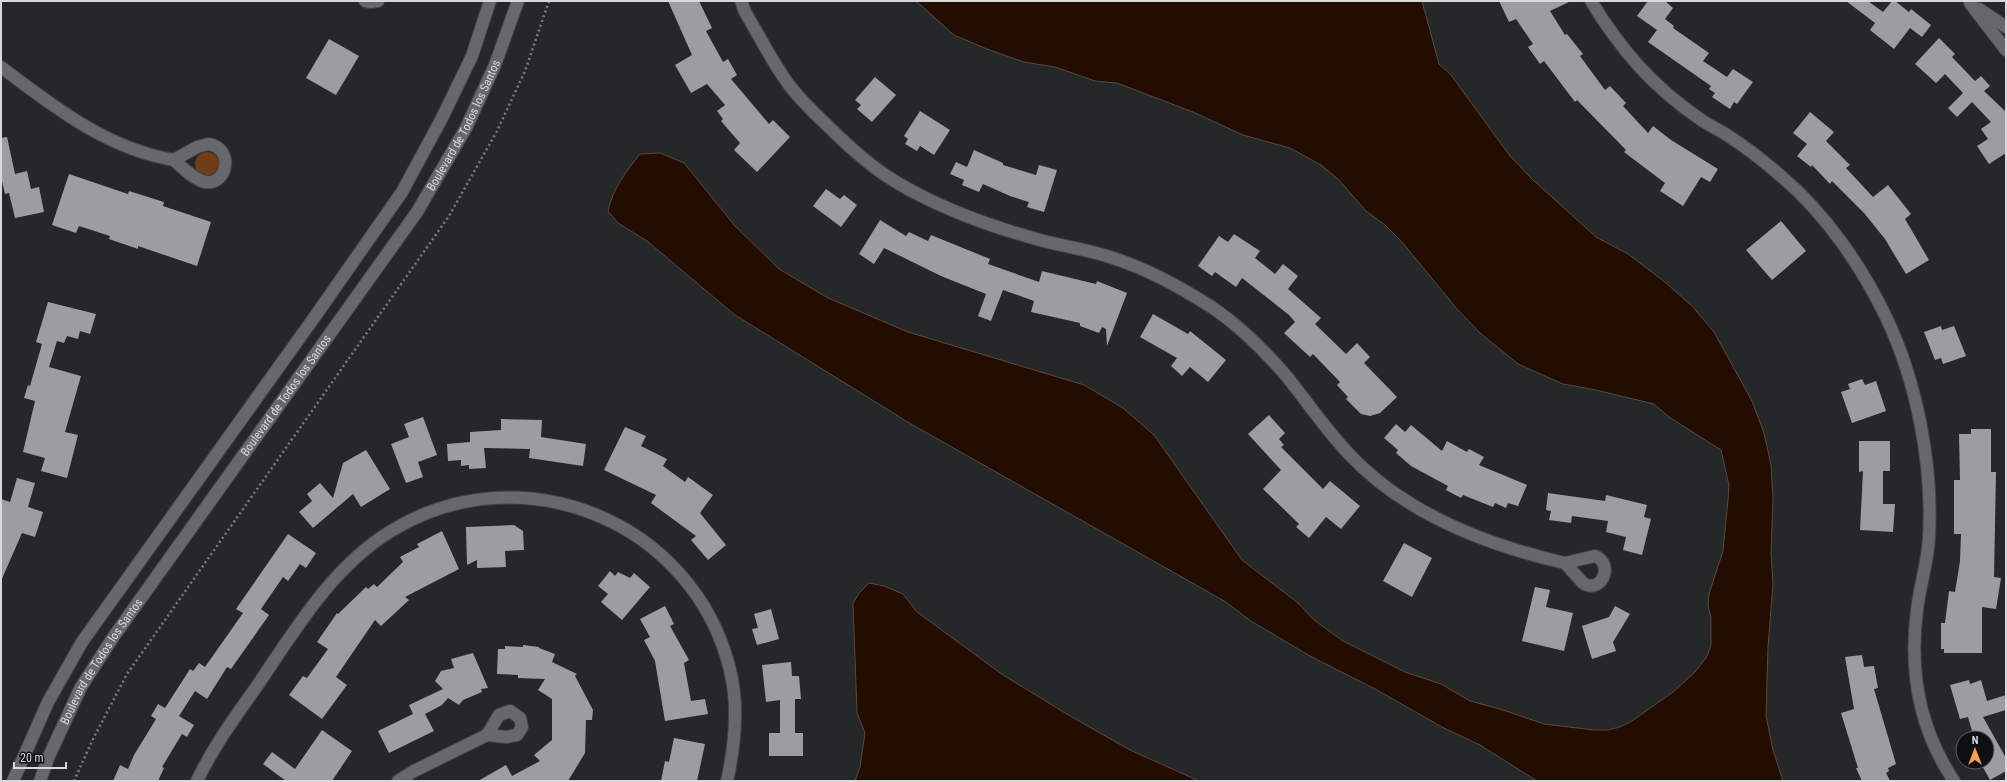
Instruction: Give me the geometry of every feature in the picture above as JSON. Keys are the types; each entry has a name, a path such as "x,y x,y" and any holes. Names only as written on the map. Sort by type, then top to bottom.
{"street":[{"path":"365,1 378,1"},
{"name":"Boulevard de Todos los Santos","path":"13,781 48,702 82,642 402,192 442,118 472,56 490,1"},
{"name":"Boulevard de Todos los Santos","path":"40,781 49,756 81,687 114,636 417,212 466,128 495,65 518,1"},
{"path":"741,1 745,12 788,84 817,116 853,150 896,182 941,205 999,228 1037,240 1111,257 1149,271 1214,309 1240,329 1262,349 1288,378 1348,453 1374,479 1393,493 1455,528 1501,545 1565,563"},
{"path":"1591,1 1625,52 1649,78 1699,118 1757,156 1785,179 1816,212 1843,245 1864,277 1886,318 1905,364 1917,410 1929,493 1929,540 1917,610 1915,642 1916,679 1919,704 1928,734 1941,762 1954,781"},
{"path":"1968,2 2006,27"},
{"path":"1968,2 2006,50"},
{"path":"1,67 57,109 86,127 128,148 150,156 174,160"},
{"path":"197,781 215,747 272,664 314,604 344,568 369,546 392,530 421,515 457,504 489,498 518,497 550,500 604,517 638,537 664,557 690,586 721,641 730,669 736,719 727,781"},
{"path":"398,781 414,771 487,735"}],"path":[{"path":"74,781 93,739 126,674 449,216 496,131 509,104 524,71 549,1"}],"shaded area":[{"path":"916,1 1422,1 1439,64 1451,75 1510,156 1532,179 1596,237 1628,254 1666,283 1692,306 1714,332 1752,401 1764,433 1771,465 1773,499 1771,554 1773,583 1768,647 1766,716 1773,750 1783,781 1537,781 1480,745 1442,727 1377,690 1310,656 1251,621 1226,602 911,424 735,315 647,241 618,223 608,211 613,195 625,174 640,154 660,153 684,163 735,226 779,269 828,298 908,332 1084,385 1123,408 1154,435 1242,560 1298,603 1314,620 1343,641 1405,672 1441,684 1470,701 1503,710 1544,724 1594,730 1608,730 1620,727 1632,721 1673,692 1695,672 1706,658 1711,646 1711,618 1708,605 1709,594 1723,551 1729,485 1721,450 1669,417 1654,404 1596,390 1563,384 1518,364 1480,333 1457,309 1402,242 1385,225 1366,211 1338,179 1321,165 1290,148 1243,135 1193,112 1117,83 1095,81 1055,67 1024,62 987,49 954,35"},
{"path":"202,152 212,152 219,159 219,169 212,176 202,176 195,169 195,159"},
{"path":"869,583 884,586 903,594 917,612 1003,675 1070,716 1130,750 1199,781 855,781 860,767 865,733 857,713 853,603 860,592"}],"building":[{"path":"668,1 699,1 712,28 706,31 723,62 728,59 737,75 731,79 769,124 773,120 790,137 757,172 734,150 740,143 721,121 723,119 717,111 725,105 707,84 691,93 675,65 692,55"},
{"path":"1499,1 1571,1 1550,11 1565,35 1567,34 1583,54 1580,56 1605,90 1610,86 1626,103 1623,106 1648,133 1653,126 1671,140 1718,169 1710,182 1701,177 1683,206 1660,191 1665,183 1624,152 1626,150 1577,100 1575,102 1544,61 1540,64 1528,47 1533,44 1516,19 1509,22"},
{"path":"1648,1 1665,1 1673,8 1665,19 1674,26 1673,28 1709,53 1703,61 1727,77 1733,69 1753,82 1737,104 1734,102 1730,109 1712,97 1715,93 1709,89 1711,86 1648,42 1657,30 1637,16"},
{"path":"1846,1 1868,1 1883,12 1892,1 1895,1 1909,12 1911,9 1931,25 1922,37 1910,28 1894,49 1870,30 1875,23"},
{"path":"1939,38 1955,54 1952,57 1975,81 1981,76 1990,86 1984,91 2006,112 2006,153 1989,164 1977,146 1988,139 1981,129 1991,122 1972,102 1957,117 1948,108 1963,93 1945,74 1936,83 1915,64"},
{"path":"329,39 359,56 336,95 306,78"},
{"path":"875,77 896,95 872,122 857,109 861,105 855,100"},
{"path":"920,111 950,130 934,155 920,146 917,151 905,144 908,139 904,136"},
{"path":"1810,112 1834,132 1826,141 1850,165 1846,168 1873,197 1888,185 1911,214 1905,219 1929,260 1906,274 1885,239 1864,213 1832,181 1830,184 1812,165 1811,167 1797,156 1807,144 1793,133"},
{"path":"7,137 15,174 27,171 31,189 39,187 44,212 15,218 9,193 5,194 1,177 1,138"},
{"path":"974,150 1003,163 1003,165 1036,175 1039,165 1057,170 1044,212 1027,207 1029,202 1010,196 983,184 979,192 962,185 964,180 950,174 956,162 967,167"},
{"path":"69,174 128,194 129,191 164,202 163,206 211,222 197,266 138,246 138,249 109,239 110,236 79,226 76,233 52,225"},
{"path":"826,189 840,199 844,195 857,205 841,227 813,206"},
{"path":"880,220 906,236 909,232 928,241 931,235 990,259 988,264 1039,282 1042,271 1096,284 1097,281 1127,293 1107,346 1106,329 1102,327 1099,333 1080,326 1080,323 1031,312 1034,301 1003,290 991,321 978,316 986,294 941,276 884,248 874,264 859,254"},
{"path":"1781,221 1806,251 1772,280 1746,250"},
{"path":"1234,234 1260,251 1255,258 1275,274 1283,264 1298,276 1288,289 1321,318 1315,324 1346,354 1357,343 1370,357 1364,363 1397,397 1380,413 1370,416 1361,414 1346,399 1348,397 1337,385 1340,382 1313,354 1310,357 1284,333 1295,322 1289,315 1242,278 1236,287 1215,272 1212,276 1198,266 1219,236 1228,242"},
{"path":"48,302 96,314 90,334 80,331 78,339 67,336 64,343 57,341 49,367 81,376 65,432 78,435 67,478 41,471 45,458 23,452 35,401 24,398 28,385 30,386 42,344 36,342"},
{"path":"1153,314 1188,334 1190,331 1226,360 1208,382 1190,367 1182,376 1171,366 1177,358 1140,337"},
{"path":"1941,326 1942,330 1954,326 1966,356 1943,364 1941,358 1935,360 1924,332"},
{"path":"1862,379 1865,385 1876,381 1886,411 1852,423 1841,392 1850,389 1848,384"},
{"path":"1269,415 1285,433 1279,439 1284,445 1281,447 1323,489 1330,481 1360,506 1341,529 1326,517 1309,538 1296,527 1299,524 1263,489 1281,470 1248,434"},
{"path":"423,417 437,455 418,462 423,477 406,483 391,444 409,437 404,424"},
{"path":"501,419 542,420 541,437 586,444 583,466 529,458 530,449 484,448 486,468 469,469 469,465 461,466 461,460 448,461 447,444 470,442 470,432 501,430"},
{"path":"1396,424 1405,432 1411,425 1442,451 1447,441 1467,452 1469,449 1484,457 1479,465 1527,485 1518,506 1508,503 1506,508 1495,503 1493,507 1463,495 1461,498 1446,490 1448,486 1411,466 1396,453 1398,450 1384,438"},
{"path":"625,427 646,436 641,446 667,459 663,466 685,482 688,477 713,495 700,513 726,545 708,560 691,540 696,536 651,503 656,495 604,470"},
{"path":"1971,429 1991,429 1991,472 1996,472 1994,577 2001,578 1996,609 1982,607 1982,653 1944,653 1944,649 1941,649 1941,623 1945,623 1949,591 1955,592 1960,561 1961,534 1954,534 1954,480 1960,480 1959,434 1971,434"},
{"path":"1859,441 1890,441 1890,471 1883,471 1883,504 1895,504 1893,532 1860,530 1863,471 1859,472"},
{"path":"366,450 390,489 361,507 353,494 313,528 299,512 312,501 307,494 320,483 333,498 343,463"},
{"path":"17,478 35,483 28,507 43,512 35,537 22,533 1,581 1,499 10,502"},
{"path":"1548,493 1605,501 1606,495 1647,505 1644,517 1651,519 1642,555 1623,550 1626,537 1606,532 1608,521 1572,516 1571,523 1549,520 1551,511 1546,510"},
{"path":"514,525 523,531 524,550 505,551 506,567 477,568 477,560 467,565 466,527"},
{"path":"442,531 459,569 405,597 409,600 381,626 375,620 336,677 347,685 322,719 289,695 303,676 307,678 328,649 317,642 337,613 338,614 366,587 368,589 374,584 377,587 403,562 400,557 419,547 417,544"},
{"path":"288,534 316,553 306,568 300,564 288,581 283,577 261,609 269,615 231,669 227,667 207,699 195,691 179,716 194,725 187,737 182,734 162,767 164,768 158,781 113,781 120,765 128,769 134,755 156,719 151,716 158,704 165,708 190,669 193,671 199,663 205,667 243,613 236,609"},
{"path":"1404,543 1432,558 1412,597 1383,581"},
{"path":"610,571 615,576 618,572 630,578 634,573 650,587 622,620 601,602 608,594 598,586"},
{"path":"1535,587 1550,590 1546,607 1573,613 1564,651 1522,641"},
{"path":"665,606 674,624 670,626 689,660 684,663 691,701 705,699 708,714 665,721 655,661 644,640 650,637 640,619"},
{"path":"1615,606 1630,614 1613,642 1616,651 1592,659 1582,626 1609,617"},
{"path":"771,609 779,639 757,645 752,629 758,628 754,614"},
{"path":"523,645 539,647 555,654 552,662 577,674 575,676 593,710 592,720 586,720 585,753 568,781 478,781 506,765 512,776 540,761 534,755 552,740 552,699 538,690 545,679 518,678 518,675 497,674 498,649 505,649 505,646 523,647"},
{"path":"473,653 488,688 481,689 482,692 463,700 459,705 448,698 442,705 425,714 434,731 389,753 378,731 413,714 409,705 443,689 435,681 441,671 454,668 451,659"},
{"path":"1862,655 1864,667 1874,666 1878,688 1874,689 1896,764 1888,768 1889,771 1886,773 1890,781 1862,781 1856,768 1858,768 1841,713 1854,709 1845,657"},
{"path":"791,662 792,676 799,676 801,699 795,699 795,733 803,733 803,756 769,756 769,733 780,733 780,700 766,702 762,665"},
{"path":"1969,680 1970,684 1981,680 1987,701 2006,695 2006,710 1983,717 1990,730 1972,730 1968,717 1960,719 1950,685"},
{"path":"322,730 352,751 332,781 286,781 263,764 272,752 295,769"},
{"path":"674,738 705,744 697,781 661,781 665,761 669,762"},
{"path":"1995,738 2006,758 2006,771 1990,780 1984,770 1995,770"}]}
